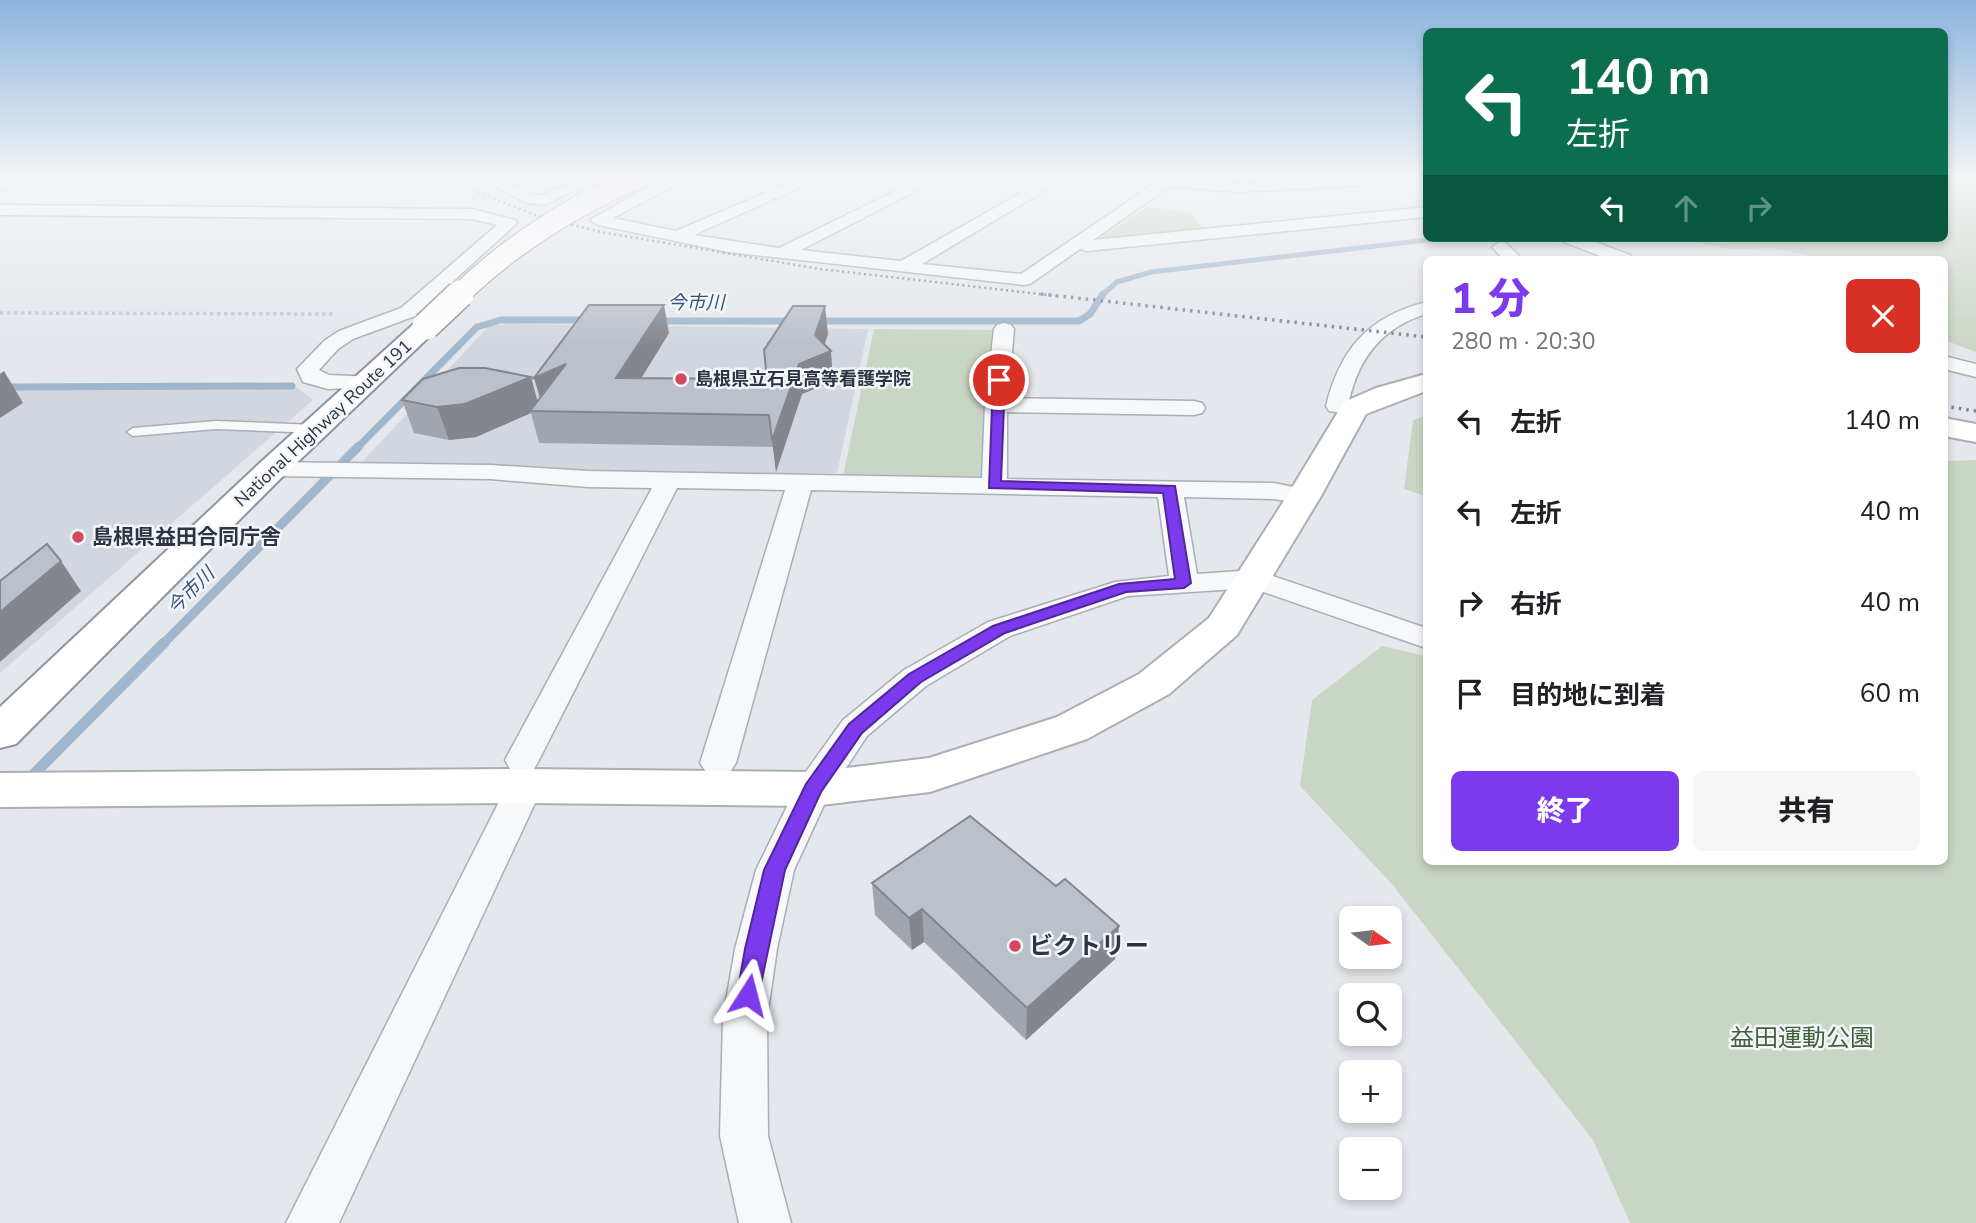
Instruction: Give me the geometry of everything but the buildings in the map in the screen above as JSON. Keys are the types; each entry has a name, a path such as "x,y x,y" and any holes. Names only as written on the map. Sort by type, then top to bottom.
{"main road":[{"name":"National Highway Route 191","path":"0,733 272,469 366,383 413,321 480,275 533,233"},
{"path":"0,790 524,773 813,789 930,775 1072,728 1154,684 1223,626 1304,496 1354,408 1386,394 1423,383"},
{"path":"1948,427 1976,433"}],"street":[{"path":"366,383 328,382 311,377 308,369 331,345 346,335 413,321 408,312 498,233"},
{"path":"658,233 781,253 1024,280 1094,233"},
{"path":"676,237 685,233"},
{"path":"781,253 822,233"},
{"path":"904,267 963,233"},
{"path":"1078,244 1087,246 1172,233"},
{"path":"1580,242 1616,256"},
{"path":"1354,408 1337,406 1342,379 1359,350 1376,331 1395,319 1423,308"},
{"path":"994,485 996,405 1004,329"},
{"path":"1948,363 1976,371"},
{"path":"996,405 1194,408"},
{"path":"272,469 490,471 588,480 1274,491 1304,496"},
{"path":"312,1223 524,773 668,481"},
{"path":"718,763 800,483"},
{"path":"1170,489 1184,583"},
{"path":"765,1223 744,1136 745,1018 756,949 775,870 813,789 855,728 915,678 999,629 1125,588 1254,579 1423,637"}],"lane":[{"path":"133,432 216,425 316,429"}],"path":[{"path":"0,313 413,321"}],"shaded area":[{"path":"506,324 868,329 837,473 591,473 361,463 488,327"},
{"name":"島根県益田合同庁舎","path":"296,387 313,400 0,673 0,388"}],"green space":[{"path":"1107,233 1174,233 1095,241"},
{"path":"1948,233 1976,233 1976,352 1948,342 1948,256 1811,256 1772,248 1731,249 1695,242 1948,242"},
{"path":"874,329 992,330 986,476 843,476"},
{"path":"1423,417 1423,495 1404,489 1413,420"},
{"name":"益田運動公園","path":"1976,460 1976,1223 1630,1223 1593,1140 1391,883 1300,786 1312,700 1382,646 1423,655 1423,865 1948,865 1948,461"}],"waterway":[{"name":"今市川","path":"1103,295 1117,282 1151,272 1423,241"},
{"name":"今市川","path":"813,321 1079,321 1090,314 1103,295"},
{"name":"今市川","path":"357,448 477,327 501,320 588,320"},
{"name":"今市川","path":"656,321 795,321"},
{"path":"0,387 292,386"},
{"name":"今市川","path":"162,645 359,446"},
{"name":"今市川","path":"27,781 164,643"}],"railway":[{"path":"607,233 820,269 1057,296"},
{"path":"1041,294 1423,337"},
{"path":"1948,407 1976,411"}],"place":[{"name":"島根県立石見高等看護学院","path":"681,379"},
{"name":"島根県益田合同庁舎","path":"78,537"},
{"name":"ビクトリー","path":"1015,946"}],"route":[{"path":"748,995 775,870 813,789 855,728 915,678 999,629 1125,588 1184,583 1170,489 994,485 999,380"}]}
